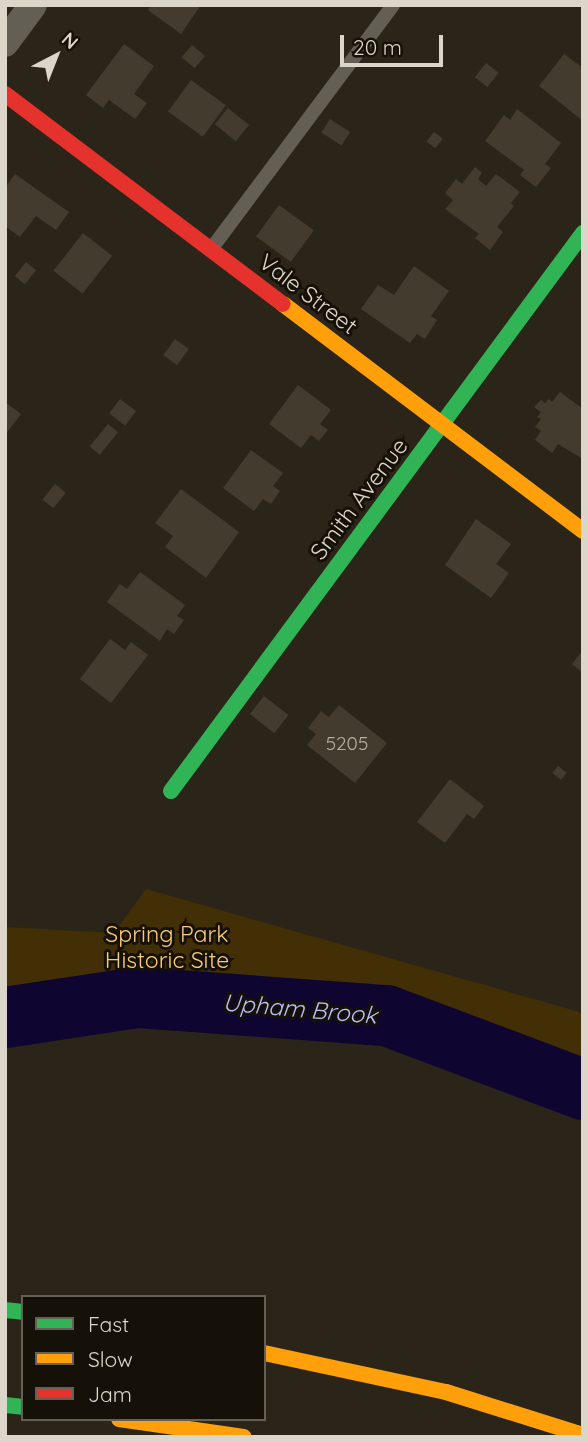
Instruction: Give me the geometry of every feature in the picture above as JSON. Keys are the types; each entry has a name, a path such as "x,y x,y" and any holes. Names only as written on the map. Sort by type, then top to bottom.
{"main road":[{"name":"Vale Street","path":"5,94 583,531"},
{"name":"Smith Avenue","path":"171,791 583,233"},
{"path":"266,1353 446,1392 583,1435"},
{"path":"133,1421 244,1437"}],"street":[{"path":"5,43 33,5"}],"lane":[{"path":"211,249 393,5"}],"green space":[{"name":"Spring Park Historic Site","path":"146,889 583,1013 583,1076 407,1040 321,992 142,998 5,1027 5,927 114,933"}],"building":[{"path":"151,5 201,5 181,34 148,10"},
{"path":"124,44 154,66 134,94 147,103 135,119 109,100 103,108 86,95"},
{"path":"192,45 205,56 195,68 182,57"},
{"path":"564,54 583,68 583,121 539,86"},
{"path":"486,63 499,73 488,87 475,77"},
{"path":"191,80 226,105 203,137 168,112"},
{"path":"228,108 249,125 236,141 215,124"},
{"path":"517,109 561,143 545,164 551,168 536,187 520,175 524,170 485,141 504,115 510,120"},
{"path":"330,119 350,132 341,145 321,132"},
{"path":"434,132 443,139 435,148 427,141"},
{"path":"475,167 482,173 478,179 486,186 496,174 520,192 511,203 514,206 497,227 503,232 490,250 475,238 479,234 445,209 453,200 445,193 456,179 462,184"},
{"path":"15,174 69,212 56,230 36,216 20,237 5,226 5,188"},
{"path":"279,205 314,230 291,262 256,237"},
{"path":"83,233 112,256 83,294 53,271"},
{"path":"26,262 36,270 25,284 15,276"},
{"path":"414,266 449,291 431,316 437,320 425,339 417,334 410,343 361,309 378,285 394,295"},
{"path":"175,339 189,349 177,365 163,355"},
{"path":"298,385 331,410 320,424 328,430 319,441 311,435 301,448 269,424"},
{"path":"560,392 583,409 583,459 558,444 552,453 535,440 541,431 535,427 541,419 537,417 541,412 534,407 541,400 545,403 549,399 552,402"},
{"path":"120,399 136,411 125,425 109,413"},
{"path":"5,402 21,414 5,435"},
{"path":"108,424 118,432 100,455 90,447"},
{"path":"251,450 283,473 273,486 280,491 271,504 263,499 254,511 223,488"},
{"path":"55,484 66,493 53,508 42,500"},
{"path":"181,489 239,532 206,578 165,547 173,536 155,523"},
{"path":"476,519 511,544 496,564 509,573 491,598 445,565"},
{"path":"140,572 185,605 177,616 184,620 174,634 167,629 160,641 107,602 120,584 127,589"},
{"path":"110,639 125,650 131,642 148,655 111,703 80,679"},
{"path":"583,650 583,673 572,664"},
{"path":"264,696 288,715 274,733 250,714"},
{"path":"339,705 387,743 355,783 307,745 316,734 308,728 321,711 329,717"},
{"path":"558,766 567,773 561,780 552,773"},
{"path":"450,779 484,806 474,819 467,814 445,843 417,822"}],"waterway":[{"name":"Upham Brook","path":"5,1017 138,997 386,1015 583,1089"}],"traffic: fast":[{"path":"171,791 583,233"},
{"path":"5,1310 21,1312"},
{"path":"5,1405 21,1407"}],"traffic: slow":[{"path":"283,304 583,531"},
{"path":"266,1353 446,1392 583,1435"},
{"path":"133,1421 244,1437"}],"traffic: jam":[{"path":"5,94 283,304"}]}
